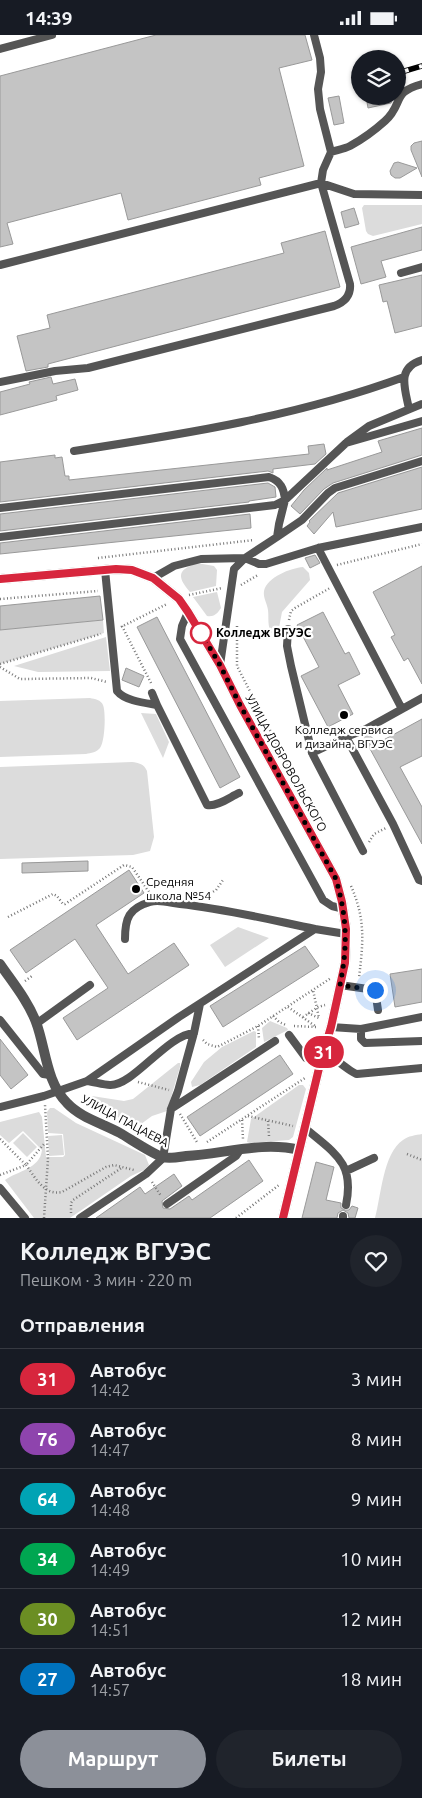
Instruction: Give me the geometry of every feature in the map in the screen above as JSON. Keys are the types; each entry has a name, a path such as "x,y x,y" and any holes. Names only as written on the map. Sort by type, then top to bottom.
{"main road":[{"name":"УЛИЦА ДОБРОВОЛЬСКОГО","path":"0,579 105,570 132,570 153,578 179,599 220,665 336,879 344,909 346,934 344,968 331,1027 299,1127 299,1150 283,1218"}],"street":[{"name":"УЛИЦА ПАЦАЕВА","path":"0,964 17,987 36,1024 50,1075 58,1091 67,1103 80,1114 113,1129 163,1157 271,1147 288,1147 299,1150"}],"lane":[{"path":"0,49 52,35"},
{"path":"0,382 54,371 88,368 334,306 342,302 349,295 350,284 321,183 323,170 331,152 320,109 318,89 321,72 314,35"},
{"path":"331,152 349,147 386,121 396,108 400,95 408,88 422,84"},
{"path":"0,265 321,183 354,194 422,195"},
{"path":"401,273 422,267"},
{"path":"409,409 404,377 406,368 412,363 422,360"},
{"path":"74,451 153,439 266,417 404,377"},
{"path":"0,537 276,505 285,500 346,443 368,426 422,404"},
{"path":"346,443 422,421"},
{"path":"220,665 232,576 237,565 302,521 328,493 335,489 422,461"},
{"path":"0,508 269,477 276,480 284,489 285,500 278,524 277,537"},
{"path":"153,578 174,566 189,562 224,557 245,558 259,564 266,564 318,548 422,527"},
{"path":"318,548 402,709"},
{"path":"105,570 116,684 120,695 157,705"},
{"path":"188,612 182,626 180,639 323,900 332,906 344,909"},
{"path":"288,629 291,667 312,753 363,851"},
{"path":"152,693 207,805 211,806 239,793"},
{"path":"312,753 366,729 422,698"},
{"path":"346,737 393,824 419,880 422,881"},
{"path":"126,939 125,923 130,914 140,906 156,901 218,909 346,934"},
{"path":"0,1107 44,1096 87,1081 315,929"},
{"path":"36,1024 90,985"},
{"path":"340,985 377,991 378,1010"},
{"path":"80,1218 146,1174 163,1157 173,1108 200,1004"},
{"path":"331,1027 361,1029 422,1017"},
{"path":"0,1020 43,1074 50,1075"},
{"path":"361,1029 362,1039 365,1043 422,1041"},
{"path":"87,1081 110,1085 116,1084 127,1079 184,1035 194,1033"},
{"path":"289,1035 306,1058 320,1064"},
{"path":"173,1108 275,1041"},
{"path":"324,1051 342,1063 351,1073 422,1068"},
{"path":"299,1127 338,1156 346,1171 348,1189 346,1205"},
{"path":"167,1204 236,1156 240,1150"},
{"path":"346,1171 374,1158"},
{"path":"0,1188 25,1218"}],"path":[{"path":"89,559 277,537"},
{"path":"328,567 422,544"},
{"path":"238,588 238,586 259,574 266,564"},
{"path":"288,629 290,615 294,608 338,584"},
{"path":"0,599 108,590"},
{"path":"237,620 237,666 294,777"},
{"path":"122,626 151,682 152,693"},
{"path":"0,666 104,633"},
{"path":"0,666 20,679 91,678 116,684"},
{"path":"8,917 53,894 65,904 124,865 132,867 156,901"},
{"path":"347,879 359,907 364,938 358,987"},
{"path":"208,895 216,890 223,880"},
{"path":"194,1033 207,1044 217,1047 258,1026 344,968"},
{"path":"308,1013 319,1018 313,990"},
{"path":"303,1017 317,1007 328,1005"},
{"path":"288,1007 320,1030"},
{"path":"258,1026 259,1043"},
{"path":"173,1108 199,1147 306,1077"},
{"path":"127,1079 158,1088"},
{"path":"44,1096 48,1159 44,1218"},
{"path":"248,1116 299,1127"},
{"path":"242,1120 243,1137"},
{"path":"268,1121 271,1147"},
{"path":"0,1139 26,1165 46,1190 55,1193 62,1192 106,1167 114,1165 123,1167 73,1200 71,1212"},
{"path":"0,1175 26,1165 46,1142"},
{"path":"407,1154 422,1160"},
{"path":"151,1181 160,1194"},
{"path":"236,1218 242,1216 280,1185 292,1181"}],"shaded area":[{"path":"364,205 422,205 422,224 373,236 366,231 362,208"},
{"path":"197,563 214,566 217,570 216,586 190,592 183,582 181,575 186,568"},
{"path":"303,567 309,573 310,580 282,612 278,633 272,633 270,631 268,610 264,596 266,586 280,574"},
{"path":"217,592 221,608 215,615 207,616 193,597"},
{"path":"103,620 104,633 0,664 0,630"},
{"path":"106,637 110,671 38,672 14,666"},
{"path":"90,698 101,702 104,709 102,745 94,752 86,754 0,757 0,701"},
{"path":"141,713 156,714 169,742 163,758"},
{"path":"132,762 141,764 147,771 154,837 150,851 133,855 0,859 0,767"},
{"path":"238,927 269,938 225,967 210,945"},
{"path":"270,1021 288,1030 264,1042 262,1028"},
{"path":"254,1031 256,1032 256,1047 200,1085 192,1087 191,1082 204,1062 222,1047"},
{"path":"180,1063 180,1067 167,1111 152,1116 141,1124 133,1125 90,1103 89,1099 92,1096 124,1101 133,1099"},
{"path":"299,1085 303,1085 306,1089 293,1137 289,1140 247,1142 251,1119"},
{"path":"50,1108 54,1108 76,1123 145,1155 149,1165 70,1218 34,1218 5,1180 33,1165 42,1150 23,1131 9,1143 0,1135 0,1122 39,1112 42,1117 46,1157 63,1157 65,1155 63,1134 48,1133 47,1112"},
{"path":"23,1133 37,1147 27,1157 13,1143"},
{"path":"422,1134 422,1218 375,1218 387,1165 396,1146 405,1139"},
{"path":"62,1135 64,1155 49,1156 48,1136"}],"building":[{"path":"156,35 305,35 312,60 279,68 304,166 259,178 261,185 128,220 121,193 7,223 13,244 0,247 0,76"},
{"path":"339,96 344,123 334,125 328,98"},
{"path":"368,105 382,105 368,108"},
{"path":"422,141 422,177 411,146"},
{"path":"398,162 417,168 400,178 395,178 391,175 390,171 394,163"},
{"path":"354,208 359,224 345,228 341,212"},
{"path":"422,227 422,250 381,261 386,277 361,284 351,247"},
{"path":"325,231 340,287 48,364 48,367 26,371 17,336 50,328 47,315 284,253 281,243"},
{"path":"422,275 422,326 395,333 387,301 383,302 379,285"},
{"path":"51,377 53,384 75,379 78,390 56,396 57,400 0,415 0,392"},
{"path":"422,428 422,455 333,483 324,489 300,514 291,506 304,490 327,468 327,470 382,452 378,441"},
{"path":"324,444 326,454 315,464 273,469 273,473 268,471 0,502 0,462 55,455 55,458 62,457 65,476 69,476 69,480 309,454 308,446"},
{"path":"422,467 422,509 336,527 333,512 314,534 307,526 309,521 338,493"},
{"path":"268,483 275,487 276,497 249,502 0,531 0,514"},
{"path":"250,514 251,528 0,554 0,543"},
{"path":"315,555 320,563 310,568 305,558"},
{"path":"422,566 422,684 408,658 404,661 391,637 395,635 373,592"},
{"path":"100,596 103,620 0,630 0,606"},
{"path":"323,612 345,654 349,652 360,674 338,685 353,714 328,727 301,676 319,667 297,625"},
{"path":"157,617 240,777 220,788 137,627"},
{"path":"126,668 144,676 139,687 122,680"},
{"path":"422,719 422,756 400,767 422,807 422,844 363,736 368,734 378,743"},
{"path":"88,861 88,871 22,873 22,863"},
{"path":"129,870 144,893 96,925 128,974 174,943 189,965 77,1040 63,1018 108,988 75,939 26,973 10,950"},
{"path":"305,946 319,966 223,1027 210,1006"},
{"path":"422,969 422,1002 395,1007 390,974"},
{"path":"0,1039 28,1075 11,1089 0,1075"},
{"path":"280,1055 293,1074 200,1136 187,1117"},
{"path":"249,1160 263,1181 210,1218 96,1218 140,1187 145,1194 174,1174 182,1186 162,1201 163,1208 170,1209 189,1196 192,1200"},
{"path":"316,1162 334,1167 326,1200 341,1203 341,1208 345,1210 349,1210 352,1206 358,1208 355,1218 349,1218 348,1213 343,1210 338,1213 337,1218 302,1218"}],"railway":[{"path":"406,71 422,66"}],"bus line":[{"name":"31","path":"0,579 116,569 143,573 162,583 179,599 220,665 336,879 345,916 345,963 331,1027 320,1064 283,1218"}],"place":[{"name":"Колледж ВГУЭС","path":"201,633"},
{"name":"Колледж сервиса и дизайна, ВГУЭС","path":"344,715"},
{"name":"Средняя школа №54","path":"136,889"}],"route":[{"path":"201,633 336,879 345,916 346,929 345,963 340,985 375,990"}]}
